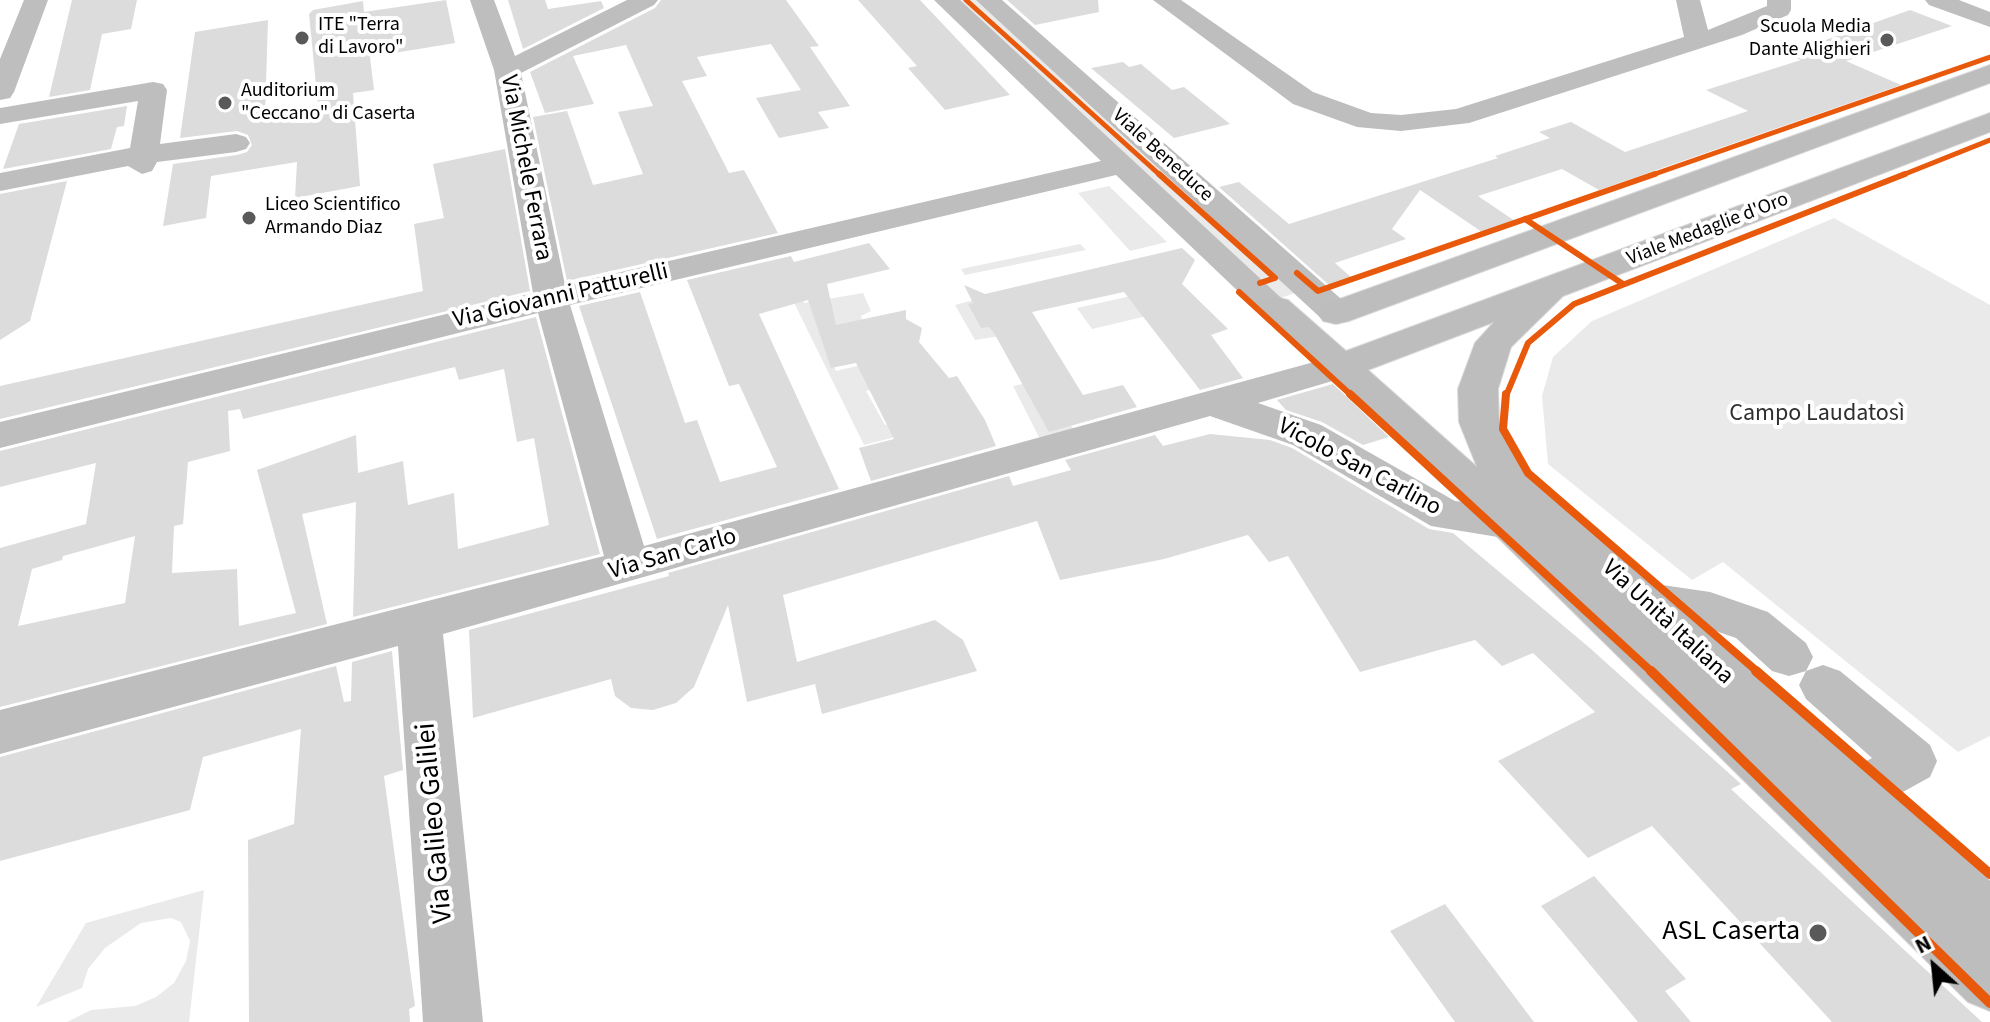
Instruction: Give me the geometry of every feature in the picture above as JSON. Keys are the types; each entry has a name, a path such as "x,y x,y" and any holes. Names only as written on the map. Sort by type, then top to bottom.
{"main road":[{"path":"1275,308 1326,304 1741,165 1985,78"},
{"name":"Viale Medaglie d'Oro","path":"1343,366 1990,122"},
{"name":"Viale Medaglie d'Oro","path":"1741,165 1799,196"},
{"name":"Via Unità Italiana","path":"1550,289 1494,343 1478,389 1479,422 1485,444 1499,468 1990,920"},
{"path":"1326,304 1362,334 1392,347"},
{"path":"1326,304 1324,333 1343,366"},
{"name":"Via Unità Italiana","path":"1275,308 1343,366 1990,980"}],"street":[{"path":"0,92 36,0"},
{"name":"Via Michele Ferrara","path":"482,0 507,70 551,299 629,567"},
{"path":"507,70 646,0"},
{"name":"Viale Beneduce","path":"946,0 1275,308"},
{"name":"Viale Beneduce","path":"988,0 1326,304"},
{"path":"1165,0 1303,98 1367,121 1401,123 1459,117 1698,41 1779,10 1779,0"},
{"path":"1688,0 1698,41"},
{"path":"1937,0 1990,20"},
{"path":"0,116 154,84 142,160"},
{"path":"0,182 236,143"},
{"name":"Via Giovanni Patturelli","path":"0,435 551,299 1122,165"},
{"name":"Via San Carlo","path":"0,732 629,567 1343,366"},
{"name":"Vicolo San Carlino","path":"1210,404 1248,413 1307,435 1446,515 1510,523"},
{"path":"1642,600 1710,610 1752,625 1912,761 1854,795"},
{"name":"Via Galileo Galilei","path":"419,623 453,1022"}],"green space":[{"path":"954,0 980,0 1300,291 1278,299"},
{"path":"1109,186 1167,242 1130,251 1078,193"},
{"name":"Campo Laudatosì","path":"1834,218 1990,305 1990,736 1958,752 1723,562 1692,580 1548,464 1542,396 1553,357 1592,321"},
{"path":"1080,244 1086,250 965,275 961,269"},
{"path":"778,270 791,274 804,303 863,293 871,311 861,316 864,326 820,336 836,371 878,361 926,376 866,391 885,425 924,417 930,428 864,445"},
{"path":"1149,292 1164,312 1092,329 1077,308"},
{"path":"985,297 1006,335 975,340 955,305"},
{"path":"1043,380 1074,430 1040,439 1013,386"},
{"path":"204,890 189,1022 67,1022 91,1010 135,1006 156,997 174,983 186,961 190,941 181,922 171,918 141,923 105,948 88,969 82,988 36,1007 86,923"}],"building":[{"path":"72,0 137,0 131,29 102,34 90,90 49,97"},
{"path":"446,0 455,43 370,57 374,90 353,93 360,186 295,198 297,162 211,176 206,218 163,226 173,164 237,155 247,152 252,145 248,135 237,131 180,138 195,32 268,20 265,114 318,105 309,14 313,10 363,1 364,12"},
{"path":"508,0 545,0 548,9 601,1 604,8 523,49"},
{"path":"661,0 786,0 819,46 810,47 850,106 818,112 829,128 779,138 756,98 801,90 771,44 697,57 707,76 682,81 729,173 744,170 778,233 567,281 533,117 567,111 593,185 643,174 618,112 653,106 626,45 573,56 594,104 545,113 530,72 655,8"},
{"path":"858,0 920,0 1010,95 945,110 908,68 917,66"},
{"path":"1007,0 1098,0 1099,12 1035,25"},
{"path":"1910,10 1952,26 1846,61 1901,85 1599,190 1562,169 1478,196 1515,221 1482,232 1420,190 1392,229 1406,239 1335,263 1352,278 1329,285 1219,187 1239,182 1289,224 1498,158 1495,156 1550,138 1539,132 1571,122 1625,152 1748,111 1706,90 1801,60 1786,54"},
{"path":"1123,62 1129,67 1141,64 1172,90 1184,87 1230,124 1174,138 1091,68"},
{"path":"127,106 124,126 117,127 111,149 3,169 19,124"},
{"path":"505,149 530,291 0,419 0,386 423,291 414,224 444,218 433,164"},
{"path":"67,181 30,321 0,340 0,194"},
{"path":"869,243 890,269 827,284 836,325 906,310 906,319 922,328 919,342 949,378 957,376 985,420 996,446 871,481 859,448 894,439 856,363 831,368 808,300 759,314 839,489 657,539 579,306 640,292 685,423 697,420 720,482 777,467 739,384 729,386 687,280 791,256 794,262"},
{"path":"1182,248 1195,260 1182,284 1228,329 1211,335 1243,378 1200,390 1124,292 1032,312 1083,395 1123,385 1137,407 1049,432 994,333 989,327 981,328 968,304 973,303 964,285 985,294"},
{"path":"536,317 600,554 353,617 356,502 302,514 327,624 0,707 0,548 86,524 96,463 0,487 0,451","holes":["455,367 459,380 504,369 517,442 534,438 549,525 458,549 454,493 408,505 403,461 358,473 356,435 257,470 296,613 239,626 237,569 172,573 174,526 183,524 188,462 230,451 228,411 240,409 243,419","135,536 125,603 18,626 32,569 62,560 63,556"]},
{"path":"1333,384 1389,437 1363,445 1322,422 1286,410 1277,400"},
{"path":"1210,434 1270,440 1292,448 1429,529 1453,533 1591,649 1741,784 1731,789 1982,1022 1832,1022 1652,826 1588,858 1498,761 1595,712 1533,653 1502,666 1475,640 1360,672 1288,556 1269,562 1248,535 1164,559 1060,580 1037,521 783,595 797,662 935,620 963,640 977,671 822,714 815,684 747,702 728,605 694,687 676,703 653,710 631,708 615,696 611,679 473,718 469,630 669,576 668,573 1009,476 1013,486 1071,470 1065,460 1155,435 1163,446"},
{"path":"392,651 403,770 384,776 415,1006 409,1009 410,1022 249,1022 248,840 294,824 301,729 203,757 190,810 0,861 0,757 336,666 344,702 351,701 352,662"},
{"path":"1594,876 1686,979 1665,991 1691,1022 1638,1022 1541,906"},
{"path":"1445,904 1534,1022 1455,1022 1390,931"}],"cycle path":[{"path":"966,0 1275,278 1260,283"},
{"path":"1297,273 1318,291 1990,57"},
{"path":"1990,140 1574,304 1528,343 1506,390 1503,429 1528,473 1990,874"},
{"path":"1525,219 1623,284"},
{"path":"1239,292 1624,645 1990,1003"}],"place":[{"name":"ITE \"Terra di Lavoro\"","path":"302,38"},
{"name":"Scuola Media Dante Alighieri","path":"1887,40"},
{"name":"Auditorium \"Ceccano\" di Caserta","path":"225,103"},
{"name":"Liceo Scientifico Armando Diaz","path":"249,218"},
{"name":"ASL Caserta","path":"1818,933"}]}
